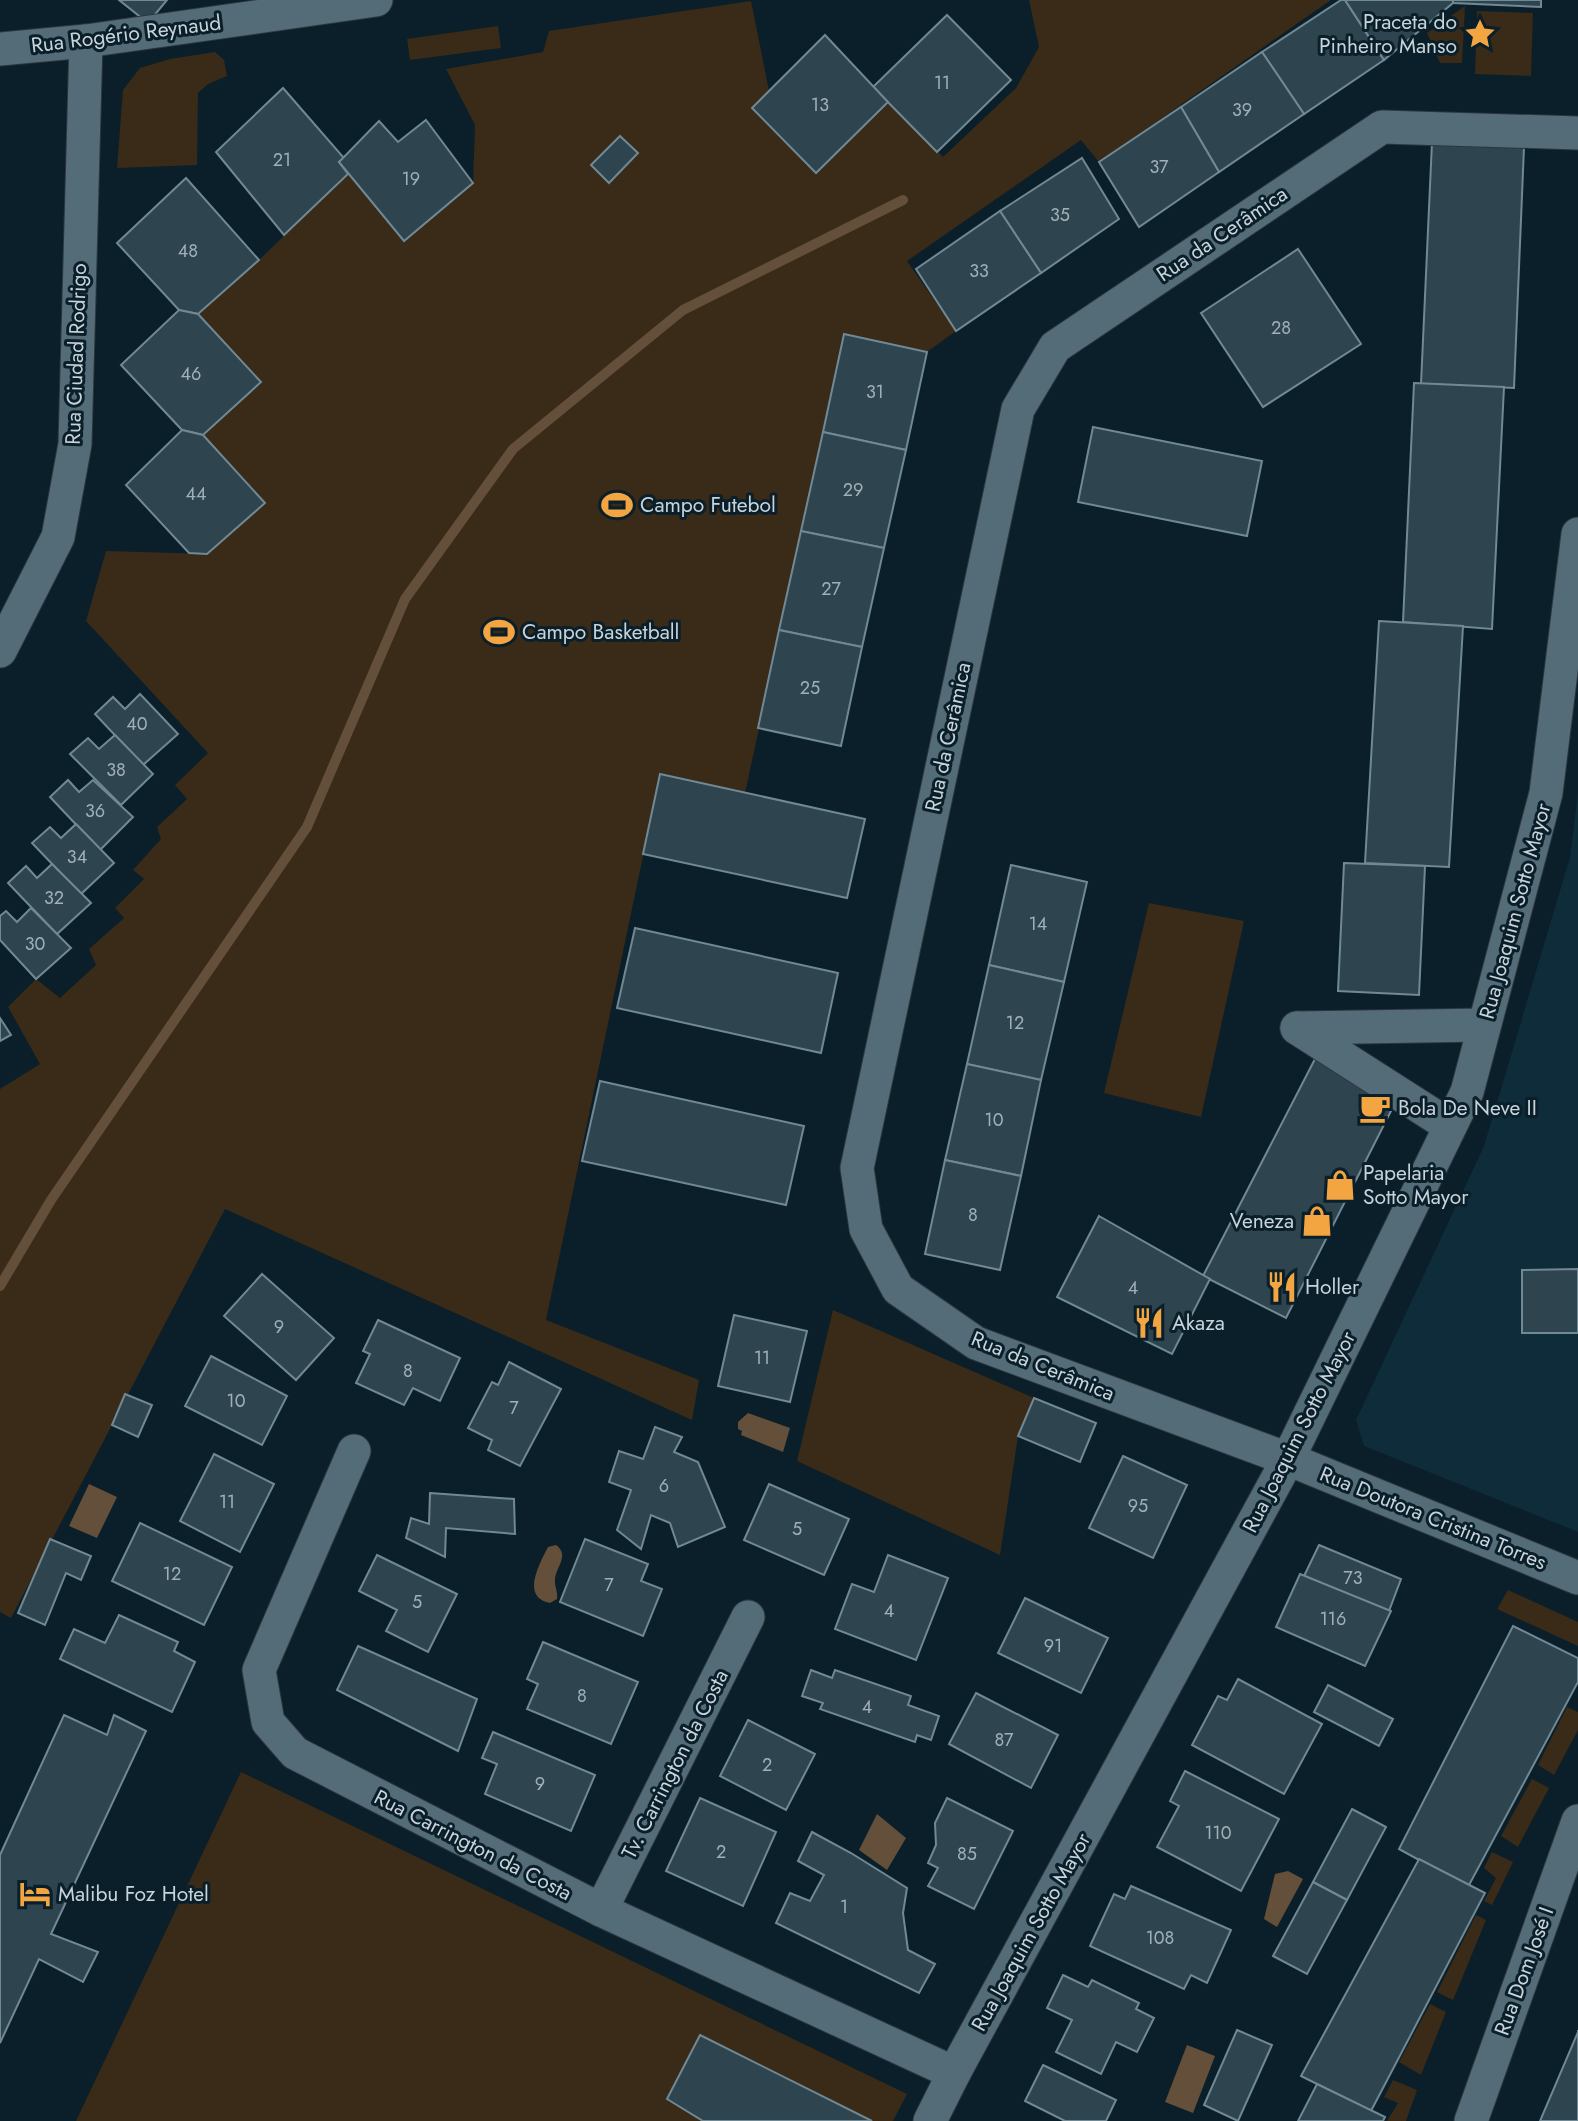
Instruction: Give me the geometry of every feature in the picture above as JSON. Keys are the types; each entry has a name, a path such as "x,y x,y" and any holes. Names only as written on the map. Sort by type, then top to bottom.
{"street":[{"name":"Rua Rogério Reynaud","path":"0,49 86,41 376,0"},
{"name":"Rua Ciudad Rodrigo","path":"0,651 58,537 75,444 86,41"},
{"name":"Rua da Cerâmica","path":"1288,1459 976,1343 898,1289 866,1229 857,1168 1017,409 1055,347 1382,127 1578,133"},
{"name":"Rua Joaquim Sotto Mayor","path":"930,2121 1288,1459 1466,1092 1546,793 1578,534"},
{"path":"1450,1126 1297,1028 1484,1025"},
{"name":"Rua Carrington da Costa","path":"355,1451 259,1670 268,1723 295,1754 601,1910 954,2073"},
{"name":"Rua Doutora Cristina Torres","path":"1288,1459 1578,1578"},
{"name":"Tv. Carrington da Costa","path":"601,1910 748,1617"},
{"name":"Rua Dom José I","path":"1471,2121 1578,1821"}],"shaded area":[{"path":"1029,0 1331,0 1099,162 1081,140 907,261 956,331 927,352 844,334 745,793 660,775 546,1320 699,1380 692,1420 225,1209 11,1618 0,1612 0,1089 40,1064 8,1007 36,979 60,998 96,965 89,949 124,918 115,908 144,879 133,870 161,839 157,827 187,799 175,785 208,753 86,621 106,551 207,554 265,503 203,435 261,382 198,314 259,260 348,174 404,241 473,183 475,125 446,69 543,52 549,31 751,1 769,91 752,108 816,173 888,102 943,157 1016,88 1039,47"},
{"path":"1465,6 1462,63 1440,63 1427,33"},
{"path":"1477,11 1533,13 1531,76 1475,74"},
{"path":"498,26 501,48 410,60 407,39"},
{"path":"215,52 224,60 227,76 208,84 198,93 197,165 117,168 123,90 140,68 170,59"},
{"path":"1578,792 1578,1532 1364,1446 1356,1420 1484,1146 1570,857"},
{"path":"1149,903 1244,921 1201,1117 1104,1093"},
{"path":"833,1310 1034,1398 1018,1436 1000,1555 797,1461"},
{"path":"748,1413 790,1428 783,1452 741,1435 738,1422"},
{"path":"89,1484 117,1497 97,1538 69,1526"},
{"path":"556,1545 562,1558 555,1577 557,1599 550,1603 541,1600 534,1587 540,1562 548,1547"},
{"path":"1508,1590 1578,1622 1578,1646 1497,1609"},
{"path":"1567,1707 1578,1712 1578,1730 1554,1775 1538,1765"},
{"path":"241,1772 907,2094 893,2121 76,2121"},
{"path":"1532,1779 1549,1788 1518,1847 1501,1836"},
{"path":"877,1814 906,1838 887,1870 859,1850"},
{"path":"1492,1852 1513,1862 1492,1905 1484,1901 1496,1878 1484,1868"},
{"path":"1288,1871 1303,1879 1277,1927 1264,1919 1275,1874"},
{"path":"1476,1915 1486,1920 1453,2000 1437,1992"},
{"path":"1430,2004 1446,2012 1421,2075 1399,2062"},
{"path":"1187,2045 1215,2056 1193,2113 1165,2102"},
{"path":"1393,2080 1417,2090 1406,2121 1387,2121 1398,2103 1384,2097"}],"building":[{"path":"119,0 167,0 148,23"},
{"path":"1341,0 1345,0 1384,60 1304,114 1262,52"},
{"path":"1345,0 1453,0 1453,3 1384,60"},
{"path":"1453,0 1541,0 1541,7 1453,3"},
{"path":"947,15 1011,80 937,152 873,87"},
{"path":"825,35 888,102 816,173 752,108"},
{"path":"1262,52 1304,114 1219,172 1181,107"},
{"path":"283,88 344,158 339,162 348,174 284,235 216,152"},
{"path":"1181,107 1219,172 1139,227 1099,162"},
{"path":"426,120 473,183 404,241 339,162 379,121 398,142"},
{"path":"620,136 638,153 609,183 591,165"},
{"path":"1432,142 1524,147 1514,388 1421,384"},
{"path":"1082,158 1119,219 1041,273 1000,211"},
{"path":"186,178 259,260 198,314 179,310 117,243"},
{"path":"1000,211 1041,273 956,331 916,269"},
{"path":"1298,249 1361,344 1263,407 1201,313"},
{"path":"179,310 198,314 261,382 203,435 182,430 121,365"},
{"path":"844,334 927,352 906,450 823,432"},
{"path":"1414,383 1504,387 1492,629 1403,622"},
{"path":"1093,427 1262,461 1247,536 1078,502"},
{"path":"182,430 203,435 265,503 207,554 189,553 126,485"},
{"path":"823,432 906,450 884,548 801,531"},
{"path":"801,531 884,548 862,647 779,630"},
{"path":"1379,621 1463,626 1449,867 1365,863"},
{"path":"779,630 862,647 841,746 758,728"},
{"path":"140,694 178,734 143,765 95,714 113,697 125,709"},
{"path":"115,735 153,774 121,805 70,754 88,738 99,749"},
{"path":"660,774 865,819 847,898 643,854"},
{"path":"68,780 79,792 93,780 133,817 100,850 50,797"},
{"path":"76,824 114,863 81,894 32,843 50,827 61,838"},
{"path":"1344,863 1425,866 1419,995 1338,991"},
{"path":"52,864 91,903 57,934 8,883 26,866 37,878"},
{"path":"1011,865 1087,882 1064,982 989,965"},
{"path":"31,908 71,948 36,979 0,940 0,916 6,911 17,922"},
{"path":"635,928 838,973 821,1053 617,1008"},
{"path":"989,965 1064,982 1041,1080 967,1064"},
{"path":"0,1018 11,1035 0,1041"},
{"path":"1316,1057 1394,1105 1286,1318 1203,1276"},
{"path":"967,1064 1041,1080 1021,1176 945,1160"},
{"path":"600,1081 804,1126 786,1205 582,1161"},
{"path":"945,1160 1021,1176 1000,1270 925,1254"},
{"path":"1099,1216 1210,1279 1172,1354 1057,1297"},
{"path":"1578,1269 1578,1333 1522,1333 1522,1270"},
{"path":"262,1274 334,1338 296,1380 224,1316"},
{"path":"734,1315 807,1331 790,1402 718,1386"},
{"path":"378,1320 460,1358 440,1401 413,1388 404,1405 356,1383 370,1354 363,1351"},
{"path":"211,1356 287,1396 262,1445 185,1406"},
{"path":"509,1362 561,1389 520,1466 488,1450 492,1440 468,1428 492,1382 498,1385"},
{"path":"125,1394 152,1405 138,1437 112,1425"},
{"path":"1034,1398 1096,1423 1080,1462 1018,1436"},
{"path":"655,1427 682,1437 674,1452 698,1462 725,1527 678,1547 670,1523 651,1515 641,1549 617,1530 631,1490 609,1482 619,1451 643,1459"},
{"path":"214,1454 274,1484 240,1552 180,1521"},
{"path":"1123,1456 1187,1485 1153,1558 1089,1528"},
{"path":"769,1484 849,1519 824,1575 744,1540"},
{"path":"430,1493 514,1499 515,1534 446,1528 445,1557 406,1538 411,1518 429,1524"},
{"path":"140,1523 232,1567 204,1625 112,1581"},
{"path":"50,1539 91,1556 81,1580 66,1573 45,1625 18,1613"},
{"path":"585,1539 648,1564 641,1581 662,1589 643,1636 560,1602"},
{"path":"1319,1545 1401,1579 1389,1611 1304,1576"},
{"path":"377,1555 457,1594 428,1652 386,1631 397,1610 359,1591"},
{"path":"888,1555 948,1578 916,1660 835,1629 852,1584 874,1592"},
{"path":"1300,1574 1391,1611 1365,1666 1276,1627"},
{"path":"1025,1598 1108,1638 1081,1693 998,1653"},
{"path":"119,1615 178,1642 174,1651 195,1662 172,1712 60,1659 74,1629 105,1643"},
{"path":"1513,1626 1578,1658 1578,1682 1468,1887 1399,1849"},
{"path":"543,1642 638,1682 611,1744 527,1709 538,1684 527,1679"},
{"path":"358,1646 477,1699 458,1751 337,1690"},
{"path":"811,1670 832,1678 835,1670 911,1696 908,1705 939,1716 931,1740 917,1735 915,1742 820,1709 823,1703 802,1696"},
{"path":"1238,1679 1322,1724 1284,1794 1192,1745 1218,1696 1227,1700"},
{"path":"1328,1685 1393,1719 1379,1746 1314,1712"},
{"path":"976,1693 1058,1735 1031,1788 949,1744"},
{"name":"Malibu Foz Hotel","path":"64,1715 107,1735 114,1715 146,1731 51,1934 98,1952 83,1982 39,1959 0,2043 0,1855"},
{"path":"748,1720 815,1754 786,1810 720,1776"},
{"path":"493,1732 595,1775 571,1831 485,1794 497,1764 482,1758"},
{"path":"1185,1771 1279,1819 1241,1891 1157,1847 1179,1806 1170,1801"},
{"path":"700,1798 776,1832 743,1906 666,1871"},
{"path":"947,1798 1013,1831 974,1909 928,1886 938,1868 928,1863 936,1845 935,1823"},
{"path":"1352,1809 1386,1827 1347,1900 1313,1882"},
{"path":"812,1832 907,1888 903,1913 908,1950 935,1964 919,1993 776,1923 790,1893 810,1901 824,1875 798,1861"},
{"path":"1419,1859 1485,1893 1371,2111 1301,2076"},
{"path":"1313,1882 1347,1900 1307,1974 1273,1956"},
{"path":"1131,1886 1231,1930 1207,1983 1191,1975 1184,1989 1090,1946 1114,1894 1125,1899"},
{"path":"1063,1975 1088,1987 1092,1980 1139,2003 1136,2009 1154,2018 1137,2052 1116,2042 1101,2074 1056,2052 1072,2020 1047,2008"},
{"path":"1237,2030 1272,2045 1238,2121 1204,2105"},
{"path":"1578,2032 1578,2121 1540,2121"},
{"path":"700,2035 872,2121 703,2121 667,2099"},
{"path":"1043,2065 1116,2100 1106,2121 1065,2121 1025,2101"},
{"path":"1317,2084 1385,2117 1383,2121 1298,2121"}],"waterway":[{"path":"0,1286 51,1200 307,827 405,599 513,449 683,310 903,200"}],"place":[{"name":"Praceta do Pinheiro Manso","path":"1480,34"},
{"name":"Campo Futebol","path":"617,505"},
{"name":"Campo Basketball","path":"499,632"},
{"name":"Bola De Neve II","path":"1375,1108"},
{"name":"Papelaria Sotto Mayor","path":"1340,1185"},
{"name":"Veneza","path":"1317,1221"},
{"name":"Holler","path":"1282,1287"},
{"name":"Akaza","path":"1149,1323"},
{"name":"Malibu Foz Hotel","path":"35,1894"}]}
